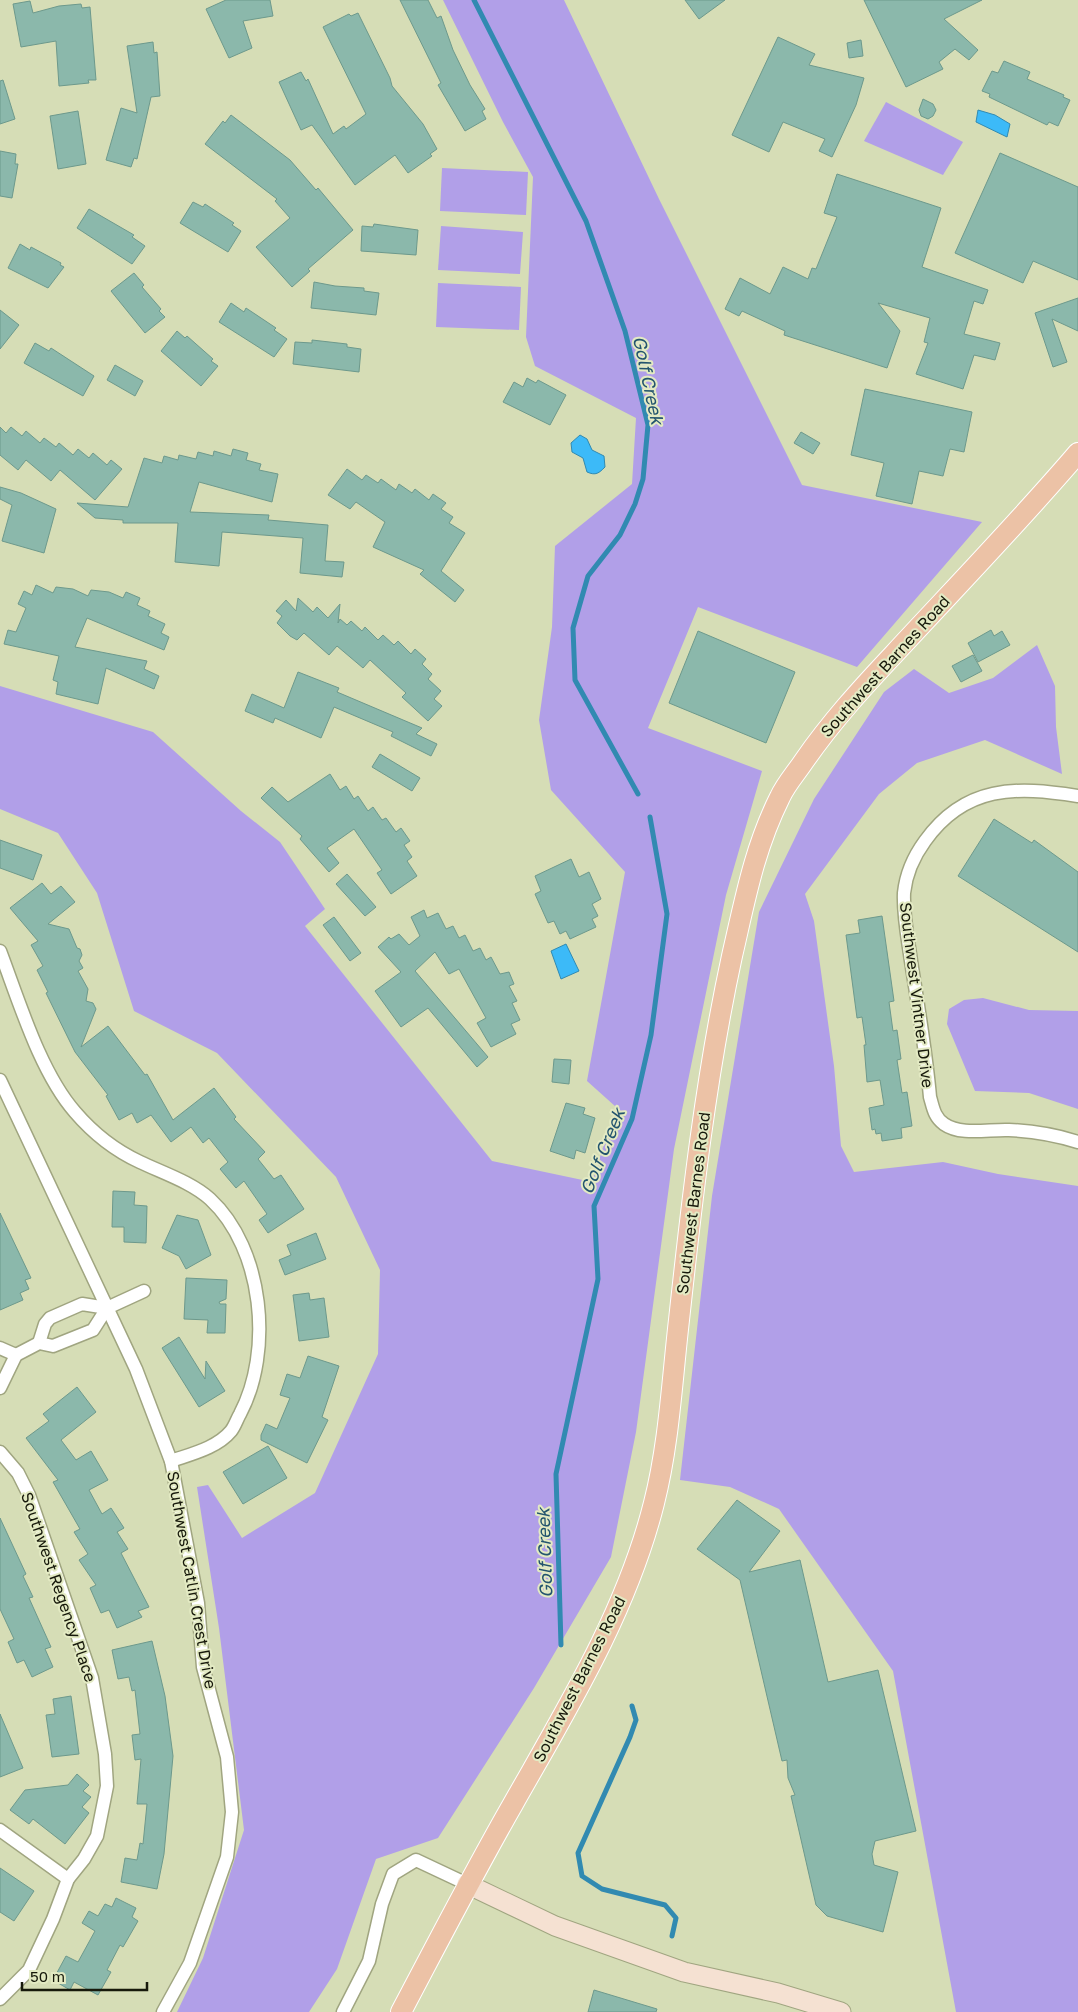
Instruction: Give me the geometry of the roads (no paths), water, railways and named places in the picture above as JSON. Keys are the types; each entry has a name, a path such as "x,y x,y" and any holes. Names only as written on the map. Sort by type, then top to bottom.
{"main road":[{"name":"Southwest Barnes Road","path":"401,2012 467,1884 566,1712 625,1591 646,1530 655,1500 662,1456 690,1224 723,998 753,863 778,800 787,783 821,736 852,698 999,543 1078,453"},
{"path":"467,1884 555,1926 684,1972 786,1995 841,2012"}],"street":[{"name":"Southwest Vintner Drive","path":"1078,796 1044,791 1016,790 985,794 962,805 938,823 918,851 909,871 904,907 930,1097 936,1117 943,1124 959,1130 1016,1130 1040,1133 1078,1142"},
{"path":"0,951 34,1040 56,1086 73,1111 95,1134 114,1148 176,1178 210,1199 233,1228 249,1264 257,1301 260,1338 257,1369 248,1400 231,1432 203,1451 171,1461"},
{"name":"Southwest Catlin Crest Drive","path":"0,1080 136,1369 171,1461 188,1537 198,1603 203,1667 227,1758 232,1812 227,1857 190,1963 163,2012"},
{"path":"0,1388 16,1355 39,1343 53,1346 93,1330 108,1308 144,1291"},
{"path":"39,1343 45,1324 50,1318 82,1304 108,1308"},
{"path":"0,1348 16,1355"},
{"name":"Southwest Regency Place","path":"0,1452 18,1473 29,1495 92,1678 104,1746 107,1786 97,1836 84,1859 68,1879 53,1919 28,1970 0,1999"},
{"path":"0,1830 68,1879"},
{"path":"343,2012 371,1956 382,1904 392,1874 416,1860 467,1884"}],"water":[{"path":"978,110 995,115 1010,124 1007,137 976,122"},
{"path":"580,435 587,439 592,450 604,456 605,467 601,471 593,474 587,472 583,458 572,452 571,443"},
{"path":"566,944 579,971 561,979 551,951"}],"waterway":[{"name":"Golf Creek","path":"474,0 586,221 625,331 648,425 643,479 635,504 620,535 588,576 573,628 575,680 638,794"},
{"name":"Golf Creek","path":"561,1645 556,1474 598,1279 594,1206 632,1119 651,1035 667,914 650,817"},
{"name":"Golf Creek","path":"632,1706 636,1720 630,1737 578,1853 582,1876 602,1889 665,1905 676,1918 672,1936"}]}
